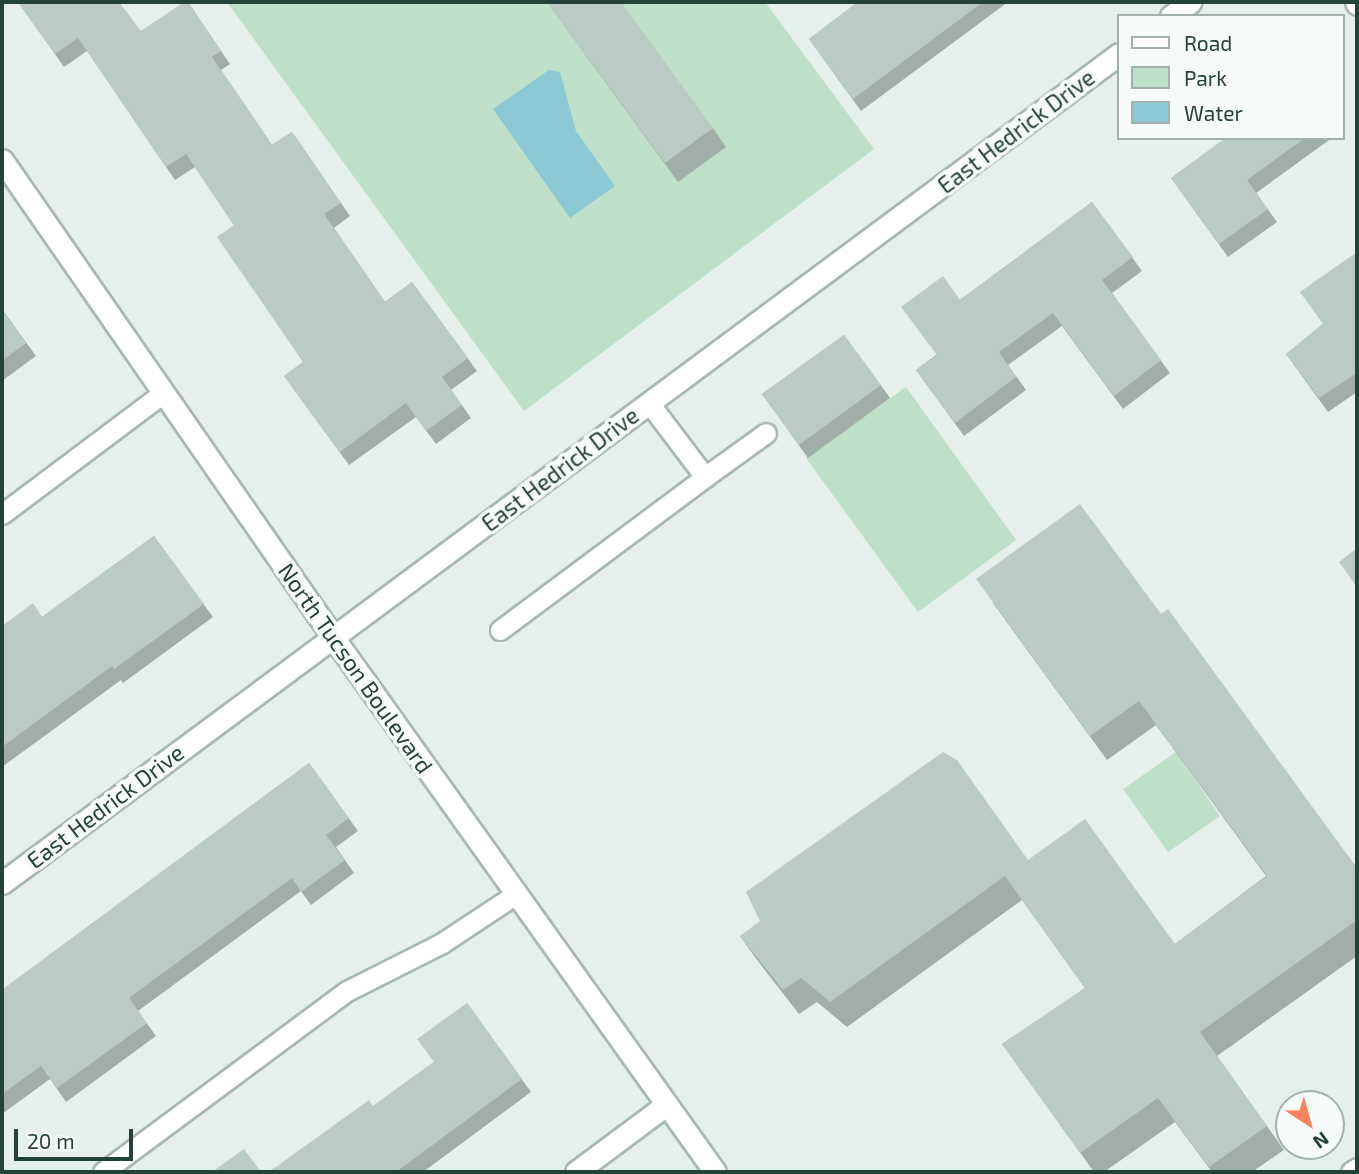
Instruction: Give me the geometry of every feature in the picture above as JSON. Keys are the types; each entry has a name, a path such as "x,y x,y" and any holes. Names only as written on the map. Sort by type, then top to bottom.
{"street":[{"path":"1174,14 1190,2"},
{"name":"East Hedrick Drive","path":"2,883 1118,55"},
{"name":"North Tucson Boulevard","path":"4,168 333,637 715,1172"},
{"path":"576,1172 666,1105"}],"lane":[{"path":"2,514 163,393"},
{"path":"649,403 705,477"},
{"path":"500,630 766,433"},
{"path":"103,1172 347,991 442,943 516,894"},
{"path":"1351,1172 1357,1168"}],"green space":[{"path":"227,2 765,2 874,149 524,411"},
{"path":"906,387 1016,540 918,612 806,458"},
{"path":"1176,752 1220,816 1168,852 1123,789"}],"water":[{"path":"549,70 560,72 576,131 615,186 570,218 493,109"}],"building":[{"path":"18,2 119,2 141,31 184,2 188,2 221,51 212,57 272,145 292,132 341,203 324,214 385,302 412,282 468,358 442,377 462,405 426,431 406,403 340,452 284,376 303,362 217,237 234,225 186,154 166,167 78,38 55,54"},
{"path":"547,2 621,2 713,128 665,163"},
{"path":"858,2 983,2 853,99 809,39"},
{"path":"1223,140 1302,140 1247,180 1268,209 1219,244 1171,178"},
{"path":"1092,202 1133,257 1102,280 1161,360 1114,396 1053,313 999,352 1016,377 955,423 916,370 937,355 901,307 943,276 960,300"},
{"path":"1357,252 1357,373 1319,398 1286,354 1323,324 1300,292"},
{"path":"2,309 26,343 2,361"},
{"path":"844,335 881,385 799,445 762,394"},
{"path":"1080,504 1161,614 1168,609 1357,868 1357,920 1200,1032 1267,1126 1209,1167 1158,1098 1080,1153 1002,1044 1085,988 1005,876 830,1002 801,978 783,990 740,936 760,921 746,892 943,752 957,760 1028,860 1085,819 1175,944 1267,876 1139,701 1090,736 976,579"},
{"path":"154,536 204,604 114,669 112,666 2,747 2,626 33,603 42,617"},
{"path":"1357,548 1357,587 1339,562"},
{"path":"309,763 349,818 326,835 345,860 301,892 292,878 129,998 147,1023 57,1088 41,1066 2,1094 2,990"},
{"path":"467,1003 522,1079 396,1172 269,1172 369,1100 373,1106 434,1062 417,1039"},
{"path":"244,1149 261,1172 212,1172"}]}
